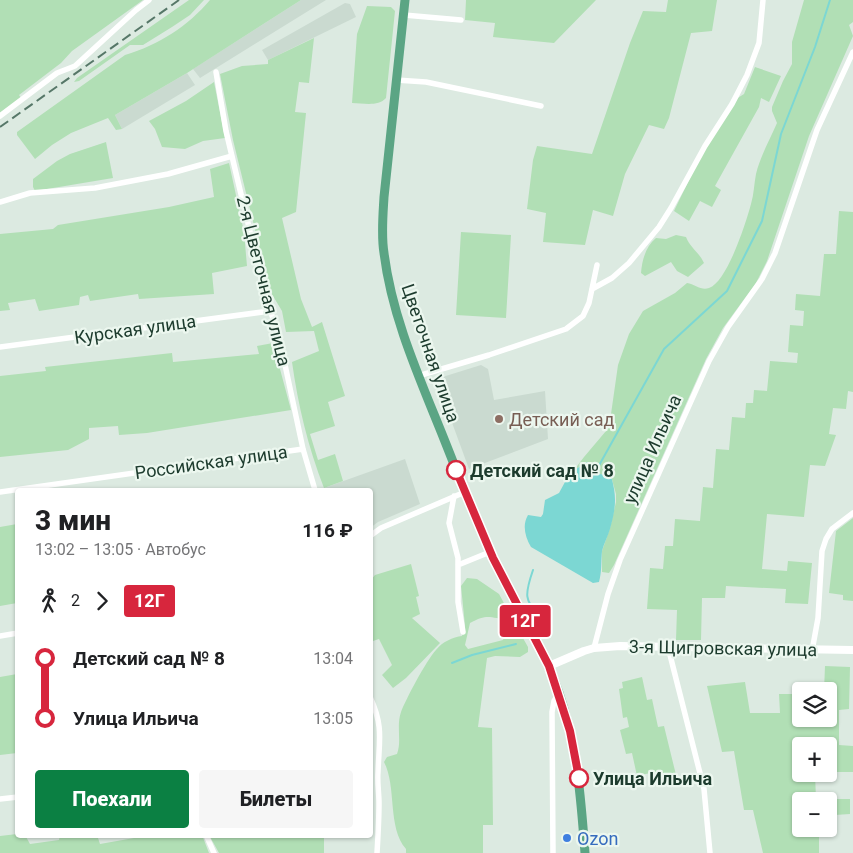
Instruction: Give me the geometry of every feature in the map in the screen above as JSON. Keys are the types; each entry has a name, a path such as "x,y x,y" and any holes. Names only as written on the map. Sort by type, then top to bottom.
{"main road":[{"name":"Цветочная улица","path":"405,0 382,225 383,251 393,300 418,376 464,492 490,552 549,666"},
{"path":"549,666 559,693 577,762 585,853"}],"street":[{"path":"0,116 57,74 75,66 148,0"},
{"path":"592,289 612,278 629,263 671,208 732,104 746,75 759,43 762,0"},
{"path":"404,15 460,20"},
{"name":"улица Ильича","path":"594,648 608,594 620,560 709,361 728,327 762,279 775,253 817,130 853,52"},
{"name":"2-я Цветочная улица","path":"216,72 232,156 270,311 278,332 303,449 314,488"},
{"path":"396,80 426,82 541,106"},
{"path":"0,202 30,193 95,188 168,174 232,156"},
{"path":"418,376 566,329 583,316 589,303 597,265"},
{"name":"Курская улица","path":"0,347 270,311"},
{"name":"Российская улица","path":"28,488 303,449"},
{"name":"Российская улица","path":"0,492 15,490"},
{"path":"373,534 382,528 464,492"},
{"path":"454,496 449,523 458,558 458,602 463,632"},
{"path":"812,651 818,618 822,551 832,529 853,514"},
{"path":"458,565 490,552"},
{"path":"0,636 15,634"},
{"path":"668,646 704,789 710,853"},
{"name":"3-я Щигровская улица","path":"594,648 668,646 812,651 853,650"},
{"path":"549,666 594,648"},
{"path":"553,853 552,712 554,701 559,693"},
{"path":"373,703 380,728 377,853"},
{"path":"0,800 15,798"},
{"path":"207,838 214,853"}],"shaded area":[{"path":"301,0 326,0 200,78 193,69"},
{"path":"345,3 350,4 356,17 268,60 262,50"},
{"path":"187,73 195,85 122,129 115,115"},
{"name":"Детский сад","path":"481,365 488,369 494,400 545,391 548,439 469,469 436,379"},
{"path":"405,459 420,504 373,526 373,488 324,488"}],"green space":[{"path":"0,0 143,0 72,51 61,63 19,95 21,98 0,113"},
{"path":"189,0 204,0 190,15 172,27 143,45 130,45 79,81 74,82 77,78"},
{"path":"210,0 301,0 187,73 115,115 122,129 116,130 108,118 71,133 35,159 17,135 17,132 125,55 150,46 172,34"},
{"path":"466,0 596,0 554,43 493,37 495,23 465,20"},
{"path":"668,0 717,0 712,31 691,33 669,118 664,129 649,125 625,174 613,216 593,210 585,245 543,242 546,213 527,209 533,160 537,146 592,154 643,11 666,12"},
{"path":"804,0 853,0 853,22 849,25 853,36 809,136 767,261 756,283 723,328 706,359 614,565 609,573 602,572 602,551 616,502 616,494 611,476 600,474 592,464 587,462 576,469 565,482 606,431 610,421 618,365 629,334 643,311 675,293 687,283 703,289 709,288 716,283 729,264 748,213 758,168 777,123 772,107 792,64 792,42"},
{"path":"367,6 391,7 395,11 386,98 375,104 352,103 357,34"},
{"path":"314,38 309,83 299,82 295,112 306,113 296,212 282,218 301,299 312,327 322,322 345,396 328,402 335,426 310,434 318,460 335,454 343,481 324,488 304,426 292,362 319,351 314,331 286,332 282,311 270,291 233,140 220,74 242,66 268,64 268,60"},
{"path":"755,67 781,76 769,102 761,98 759,107 715,186 721,190 712,207 700,201 689,221 674,211 705,147 736,99 744,94"},
{"path":"214,82 225,138 203,141 185,149 162,147 155,129 149,121 186,101"},
{"path":"106,142 113,178 35,191 33,179 57,161 70,154"},
{"path":"229,163 244,232 247,266 212,273 214,294 139,299 138,294 90,301 88,295 80,297 79,305 39,311 35,299 8,303 10,310 0,311 0,234 53,229 58,225 169,207 214,197 210,169"},
{"path":"839,211 853,212 853,392 848,391 846,409 833,408 829,434 836,435 825,466 810,465 804,517 767,514 762,569 787,571 788,561 812,563 808,604 785,603 786,589 726,586 725,598 702,598 701,640 676,640 677,610 647,609 650,568 663,569 665,546 673,546 675,519 700,521 703,487 713,488 716,449 729,450 732,417 745,418 746,403 753,403 754,390 767,391 770,361 797,363 798,353 788,352 790,325 803,326 804,311 795,310 796,294 820,296 824,254 836,254"},
{"path":"461,232 511,235 506,318 456,315"},
{"path":"676,235 686,237 704,263 688,277 677,271 671,262 645,276 641,273 645,254 653,241 656,238 666,239"},
{"path":"273,343 291,410 147,433 119,435 118,426 89,428 89,439 68,450 0,457 0,376 46,371 45,367 172,353 173,362 259,354 257,346"},
{"path":"853,518 853,601 843,600 843,595 829,593 836,531"},
{"path":"15,524 15,603 0,606 0,527"},
{"path":"411,564 419,596 416,597 420,614 412,618 440,643 406,678 393,688 382,675 392,665 379,639 373,641 373,577 375,575"},
{"path":"467,578 477,579 499,594 511,616 509,620 485,617 470,623 465,645 468,649 503,640 507,630 515,624 528,647 528,652 520,657 495,656 487,658 478,727 492,728 493,825 483,825 483,853 406,853 406,849 396,830 390,783 384,762 387,757 397,754 401,712 427,662 444,642 462,636 465,626 461,586"},
{"path":"825,666 850,667 849,709 839,710 839,745 853,746 853,772 837,772 837,737 792,737 792,782 815,782 816,792 792,792 792,837 819,837 819,853 763,853 753,810 744,810 734,751 722,752 707,686 745,682 750,713 780,713 779,694 792,694 792,727 837,727 837,682 824,682"},
{"path":"15,674 15,753 0,755 0,677"},
{"path":"642,677 647,700 652,699 658,727 664,726 677,779 653,785 650,773 637,776 632,753 626,754 620,730 629,727 627,717 623,718 619,689 623,688 622,682"},
{"path":"837,799 850,799 850,814 837,815"},
{"path":"15,834 15,838 27,838 30,844 59,840 59,838 98,838 100,844 134,838 203,838 209,853 0,853 0,836"},
{"path":"211,838 324,838 324,853 219,853"}],"water":[{"path":"587,462 592,464 600,474 611,476 615,496 612,521 602,551 599,582 593,583 531,547 527,539 525,527 528,515 541,517 545,500 559,493 576,469"}],"waterway":[{"path":"597,469 664,349 727,291 762,221 781,134 815,47 830,0"},
{"path":"533,570 527,595 530,605 545,625 543,631"},
{"path":"452,663 472,655 516,644"}],"railway":[{"path":"0,127 179,0"}],"bus line":[{"name":"12Г","path":"456,470 493,558 549,666 570,731 579,778"}],"place":[{"name":"Детский сад","path":"499,419"},
{"name":"Детский сад № 8","path":"456,470"},
{"name":"Улица Ильича","path":"579,778"},
{"name":"Ozon","path":"567,838"}]}
